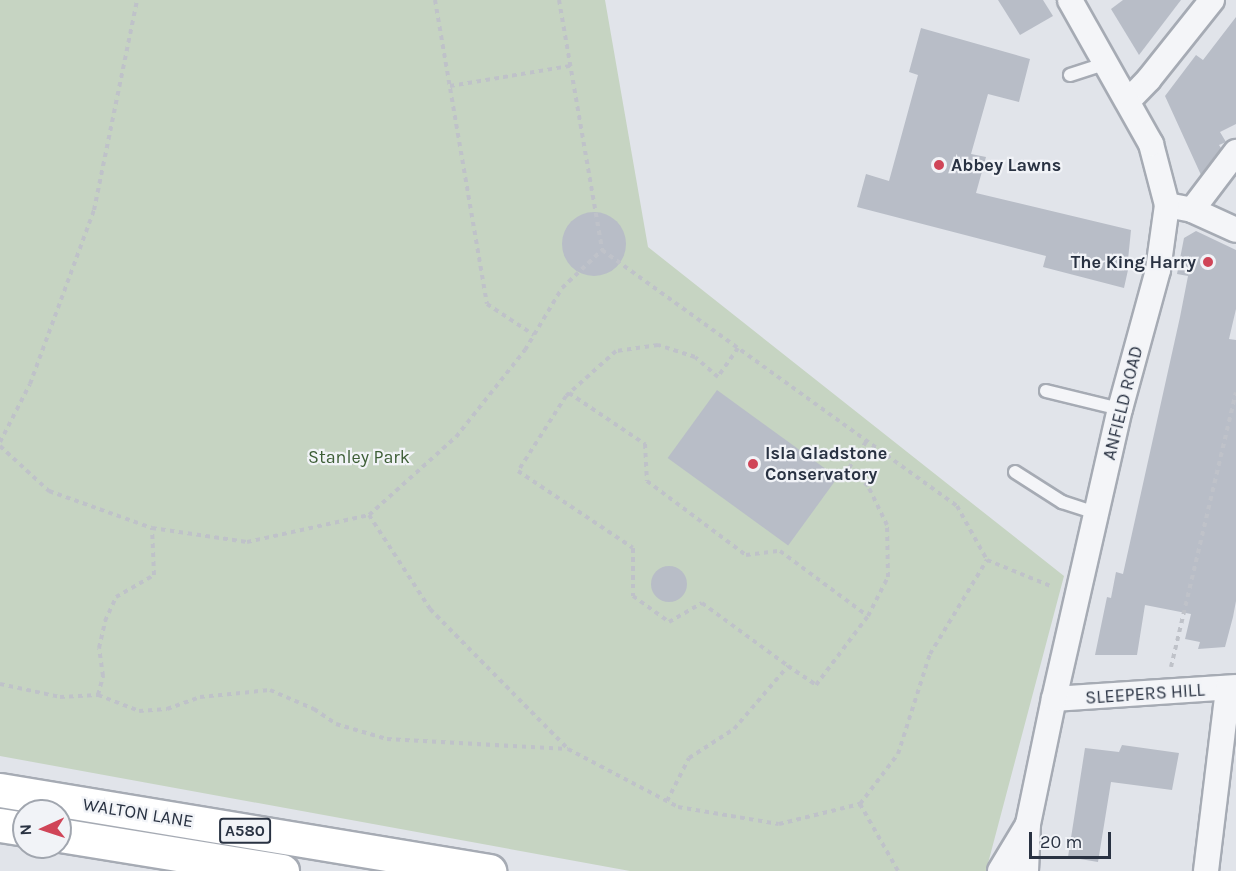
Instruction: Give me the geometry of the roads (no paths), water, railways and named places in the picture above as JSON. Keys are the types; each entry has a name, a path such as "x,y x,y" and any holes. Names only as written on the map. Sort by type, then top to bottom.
{"highway":[{"name":"WALTON LANE","path":"0,790 489,871"},
{"name":"WALTON LANE","path":"72,837 282,871"}],"street":[{"name":"ANFIELD ROAD","path":"1026,871 1028,824 1054,699 1120,408 1158,270 1167,205 1151,144 1070,0"},
{"path":"1128,101 1149,79 1212,0"},
{"path":"1192,210 1236,152"},
{"path":"1167,205 1192,210 1236,230"},
{"path":"1206,871 1232,687"},
{"name":"SLEEPERS HILL","path":"1054,699 1232,687"},
{"name":"ANFIELD ROAD","path":"1000,871 1028,824"}],"lane":[{"path":"1071,75 1107,63"},
{"path":"1046,391 1120,408"},
{"path":"1015,472 1062,502 1096,513"}],"place":[{"name":"Abbey Lawns","path":"939,165"},
{"name":"The King Harry","path":"1208,262"},
{"name":"Isla Gladstone Conservatory","path":"753,464"}],"park label":[{"name":"Stanley Park","path":"359,457"}]}
